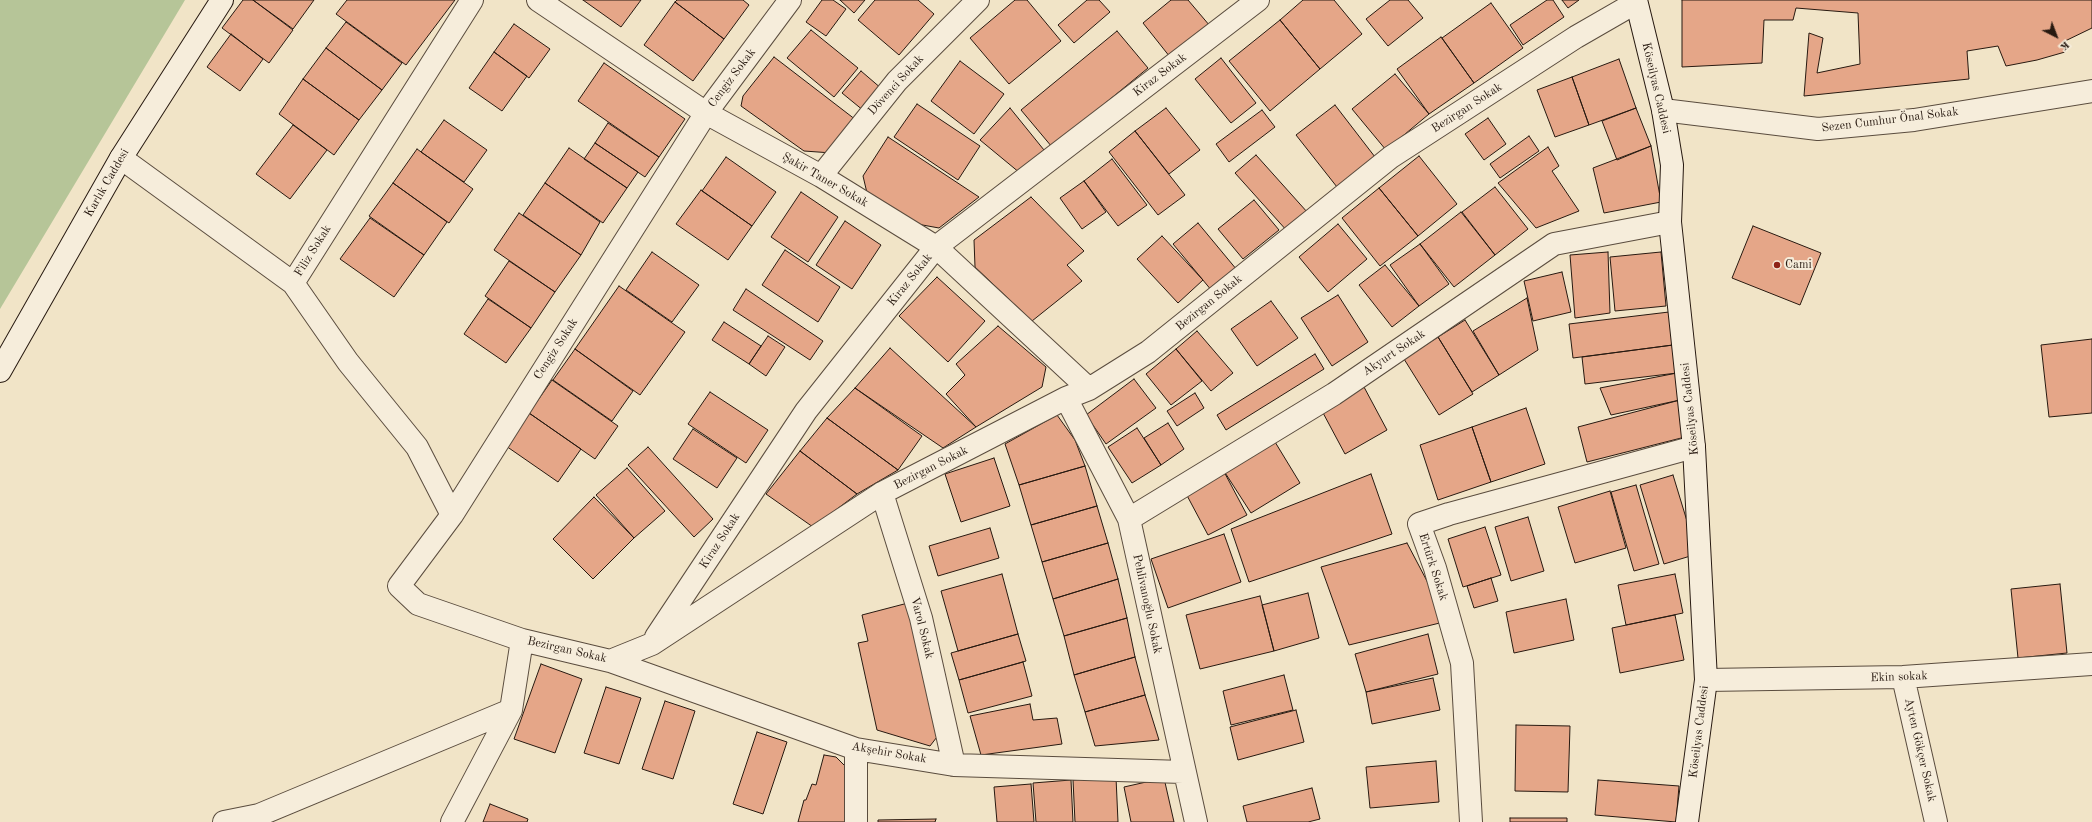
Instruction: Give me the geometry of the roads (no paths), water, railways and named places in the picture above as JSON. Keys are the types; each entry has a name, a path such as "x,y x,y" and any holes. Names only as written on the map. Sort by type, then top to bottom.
{"street":[{"name":"Karlık Caddesi","path":"0,371 121,158 222,0"},
{"name":"Filiz Sokak","path":"452,515 417,447 348,362 293,282 472,0"},
{"name":"Şakir Taner Sokak","path":"538,0 706,113 821,176 936,247 1089,389"},
{"name":"Cengiz Sokak","path":"522,640 418,604 399,586 452,515 706,113 790,0"},
{"name":"Dövenci Sokak","path":"821,176 897,81 978,0"},
{"name":"Kiraz Sokak","path":"652,644 806,411 936,247 1258,0"},
{"name":"Köseilyas Caddesi","path":"1635,2 1663,110 1672,165 1670,222 1694,447 1701,555 1706,680 1687,822"},
{"name":"Bezirgan Sokak","path":"452,822 511,710 522,640 610,661 652,644 882,493 1066,398 1089,389 1148,352 1391,158 1576,37 1635,2"},
{"name":"Sezen Cumhur Önal Sokak","path":"1663,110 1818,129 1914,120 2092,91"},
{"path":"121,158 293,282"},
{"name":"Akyurt Sokak","path":"1129,520 1334,394 1554,244 1670,222"},
{"name":"Pehlivanoğlu Sokak","path":"1066,398 1129,520 1183,772 1196,822"},
{"name":"Ertürk Sokak","path":"1471,822 1462,663 1435,568 1419,524 1449,514 1694,447"},
{"name":"Varol Sokak","path":"882,493 921,618 954,765"},
{"name":"Akşehir Sokak","path":"610,661 856,749 954,765 1183,772"},
{"name":"Ekin sokak","path":"1706,680 1903,677 2092,664"},
{"name":"Ayten Gökçer Sokak","path":"1903,677 1936,822"},
{"path":"224,822 267,819 511,710"},
{"path":"856,749 856,822"}],"place":[{"name":"Cami","path":"1777,265"}]}
